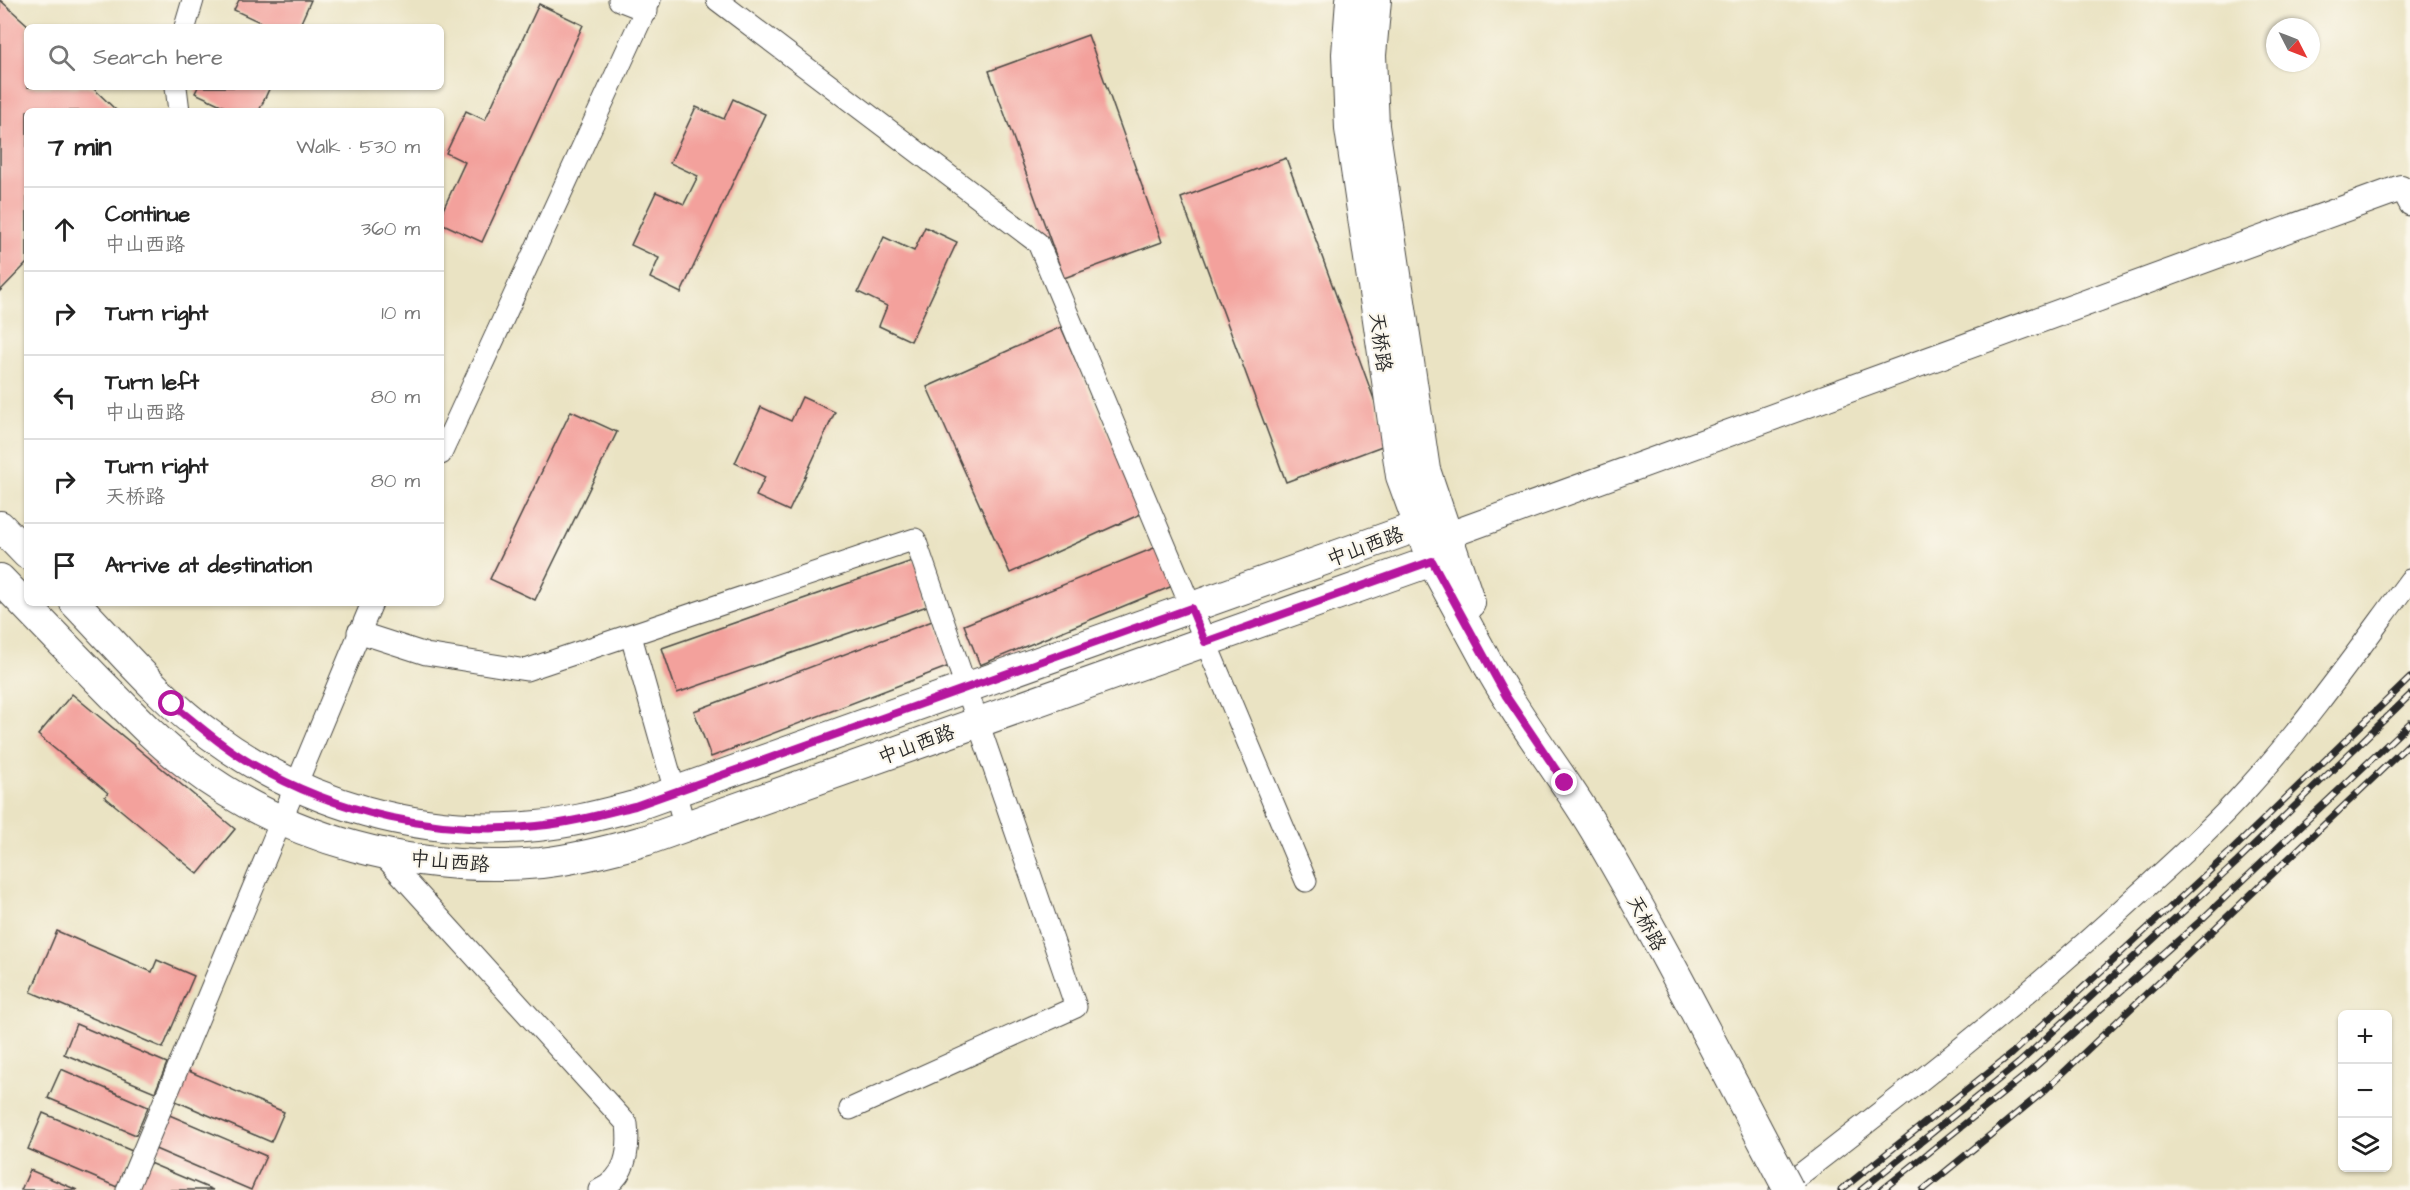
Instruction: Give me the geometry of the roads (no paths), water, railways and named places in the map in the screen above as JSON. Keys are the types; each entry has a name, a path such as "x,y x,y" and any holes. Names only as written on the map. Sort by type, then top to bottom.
{"main road":[{"name":"天桥路","path":"1351,0 1347,54 1350,129 1401,476 1419,526 1432,561 1489,666 1506,696 1588,818 1620,873 1789,1190"},
{"name":"天桥路","path":"1376,0 1371,55 1374,126 1425,470 1449,535 1489,666"},
{"path":"0,526 24,551"},
{"name":"中山西路","path":"78,606 172,704 210,736 252,763 296,786 342,805 390,818 439,826 489,829 538,826 588,818 635,806 1419,526 1449,535"},
{"path":"1432,561 1449,535"},
{"name":"中山西路","path":"26,606 147,730 197,771 233,795 280,820 330,840 382,854 445,863 488,866 542,863 595,854 647,840 1432,561"},
{"name":"中山西路","path":"0,579 24,604"}],"street":[{"path":"186,24 193,0"},
{"path":"444,448 649,6 619,0"},
{"path":"717,0 1038,243 1306,881"},
{"path":"176,90 179,108"},
{"path":"1449,535 2405,196"},
{"path":"358,632 426,654 526,670 915,539 1076,1007 850,1109"},
{"path":"1780,1190 1957,1052 2109,922 2179,856 2248,788 2327,692 2410,580"},
{"path":"127,1190 296,786 358,632 365,606"},
{"path":"632,636 685,827"},
{"path":"382,854 627,1124 629,1137 624,1163 611,1184 599,1190"}],"railway":[{"path":"1841,1190 2011,1054 2229,853 2410,678"},
{"path":"1861,1190 2019,1063 2237,862 2410,695"},
{"path":"1882,1190 2027,1074 2199,922 2410,723"},
{"path":"1923,1190 2043,1092 2410,743"}]}
